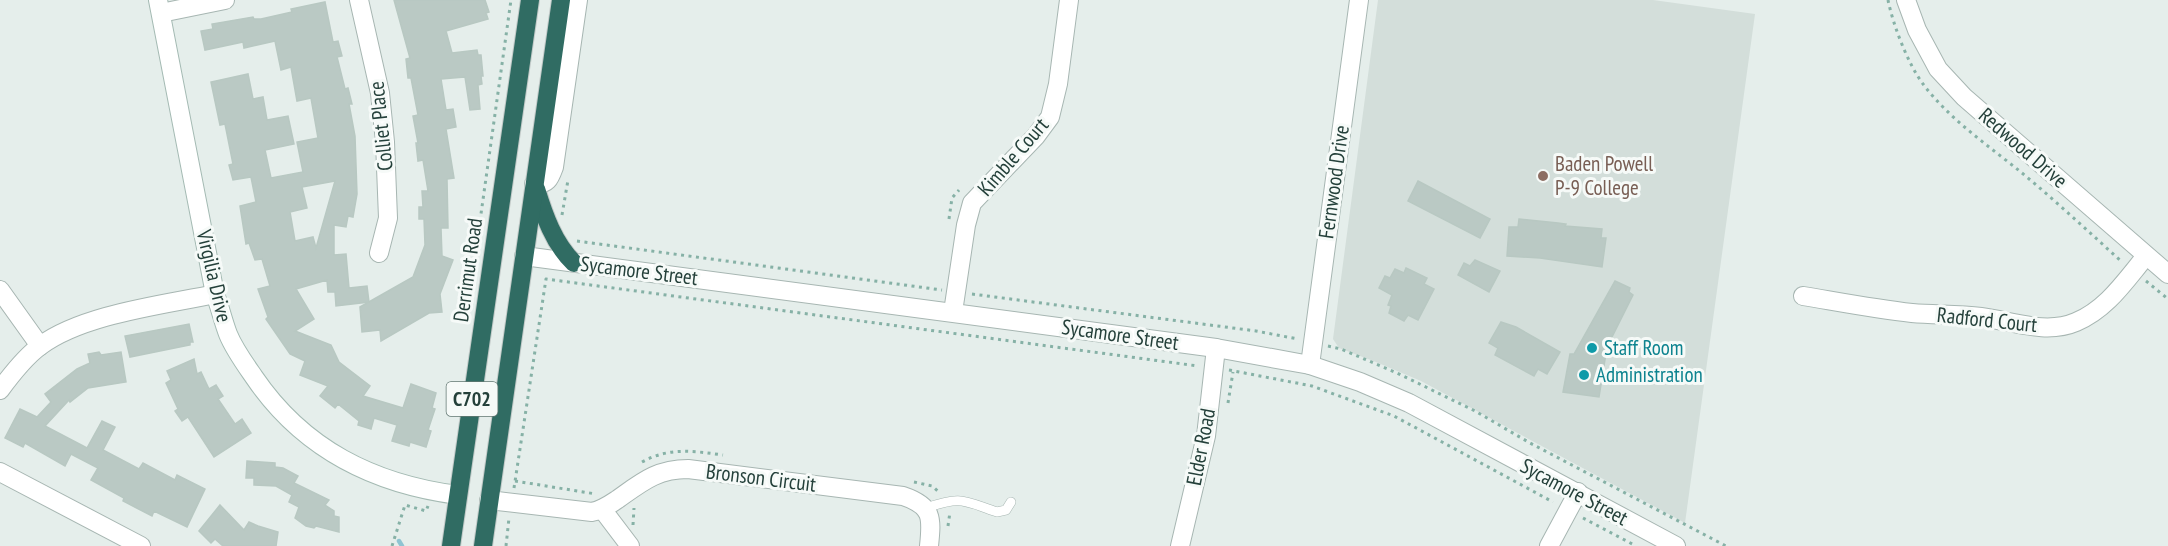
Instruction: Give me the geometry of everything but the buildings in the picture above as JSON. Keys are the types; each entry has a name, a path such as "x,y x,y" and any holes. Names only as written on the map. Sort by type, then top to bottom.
{"highway":[{"name":"Derrimut Road","path":"451,546 530,0"},
{"name":"C702","path":"483,546 561,0"},
{"path":"534,184 562,252 574,263"},
{"path":"494,253 524,256"},
{"path":"458,495 489,500"}],"street":[{"path":"159,7 225,0"},
{"name":"Colliet Place","path":"358,0 380,93 383,123 388,218 380,253"},
{"path":"534,184 542,185 549,180 554,167 578,0"},
{"name":"Kimble Court","path":"953,312 966,225 972,203 1036,136 1050,117 1058,84 1069,0"},
{"name":"Fernwood Drive","path":"1310,365 1359,0"},
{"name":"Redwood Drive","path":"1906,0 1917,30 1938,69 1964,97 2168,274"},
{"name":"Virgilia Drive","path":"159,7 215,294 229,336 248,368 284,415 310,439 338,457 383,477 434,492 458,495"},
{"name":"Sycamore Street","path":"524,256 1216,348 1310,365 1360,381 1408,403 1676,546"},
{"name":"Radford Court","path":"1803,296 1911,313 1981,317 2030,327 2053,326 2074,323 2094,312 2112,297 2146,256"},
{"path":"0,290 40,346"},
{"path":"0,390 9,377 40,346 70,330 113,315 215,294"},
{"name":"Elder Road","path":"1180,546 1206,436 1216,348"},
{"name":"Bronson Circuit","path":"603,509 661,472 688,469 903,496 926,508"},
{"path":"0,472 141,546"},
{"path":"1549,546 1578,492"},
{"path":"489,500 584,512 603,509 634,539"},
{"path":"926,508 931,518 928,546"}],"lane":[{"path":"926,508 946,501 961,500 977,503 997,512 1006,510 1011,502"}],"path":[{"path":"478,230 511,0"},
{"path":"562,218 569,171"},
{"path":"949,221 952,198 960,189"},
{"path":"573,240 1256,331 1341,349 1475,411 1530,443 1726,546"},
{"path":"515,481 546,279 845,321 1214,368 1312,386 1394,416 1636,546"},
{"path":"620,497 635,508 634,539"},
{"path":"392,546 405,505"}],"shaded area":[{"name":"Baden Powell P-9 College","path":"1378,0 1653,0 1755,14 1685,523 1421,381 1339,348 1333,339"}],"waterway":[{"path":"399,541 402,546"}],"place":[{"name":"Baden Powell P-9 College","path":"1543,176"},
{"name":"Staff Room","path":"1592,348"},
{"name":"Administration","path":"1584,375"}]}
